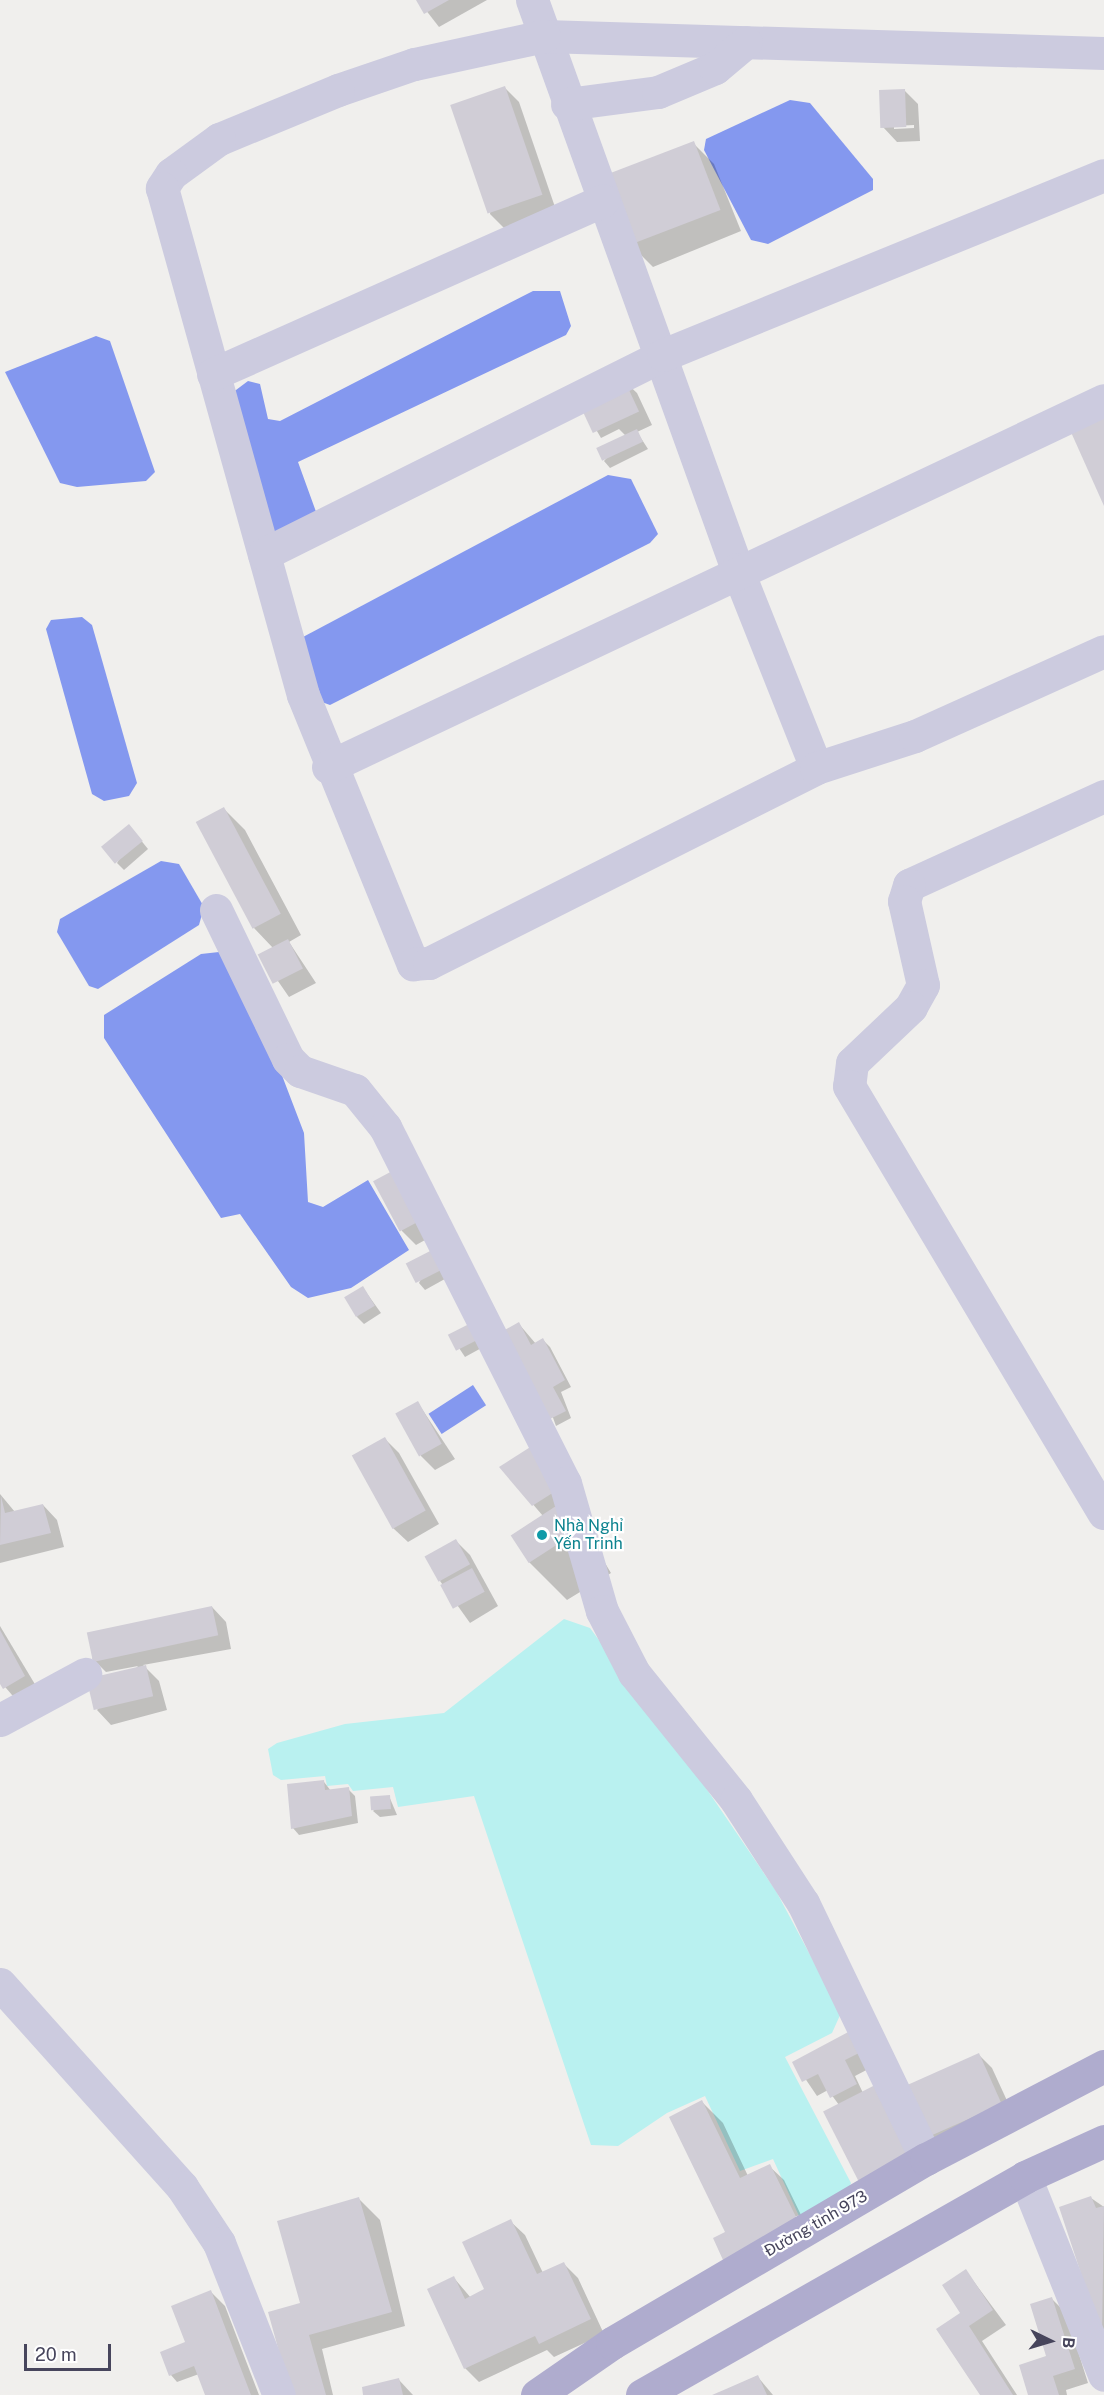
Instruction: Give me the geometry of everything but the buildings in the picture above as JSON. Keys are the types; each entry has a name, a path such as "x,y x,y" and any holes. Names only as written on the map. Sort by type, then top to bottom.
{"main road":[{"name":"Đường tỉnh 973","path":"537,2395 612,2343 926,2159 1104,2066"},
{"path":"642,2395 1024,2177 1104,2141"}],"street":[{"path":"532,0 567,104 663,356 737,569 816,768"},
{"path":"1104,53 544,36 414,64 338,90 219,140 171,174 162,188 162,204 328,767 408,962 418,965 816,768 915,736 1104,651"},
{"path":"567,104 658,92 715,68 746,42"},
{"path":"264,554 663,356 1104,174"},
{"path":"213,374 603,200"},
{"path":"328,767 737,569 1104,400"},
{"path":"1104,796 909,885 904,901 922,985 910,1006 852,1064 849,1086 1104,1513"},
{"path":"216,910 288,1059 300,1071 355,1090 385,1127 565,1483 602,1611 634,1673 736,1800 803,1903 926,2159"},
{"path":"0,1720 85,1674"},
{"path":"0,1984 182,2187 219,2243 279,2395"},
{"path":"1024,2177 1104,2375"}],"shaded area":[{"path":"564,1619 590,1628 678,1747 776,1891 841,2013 832,2033 785,2057 851,2183 846,2196 799,2216 773,2159 740,2171 705,2096 667,2113 618,2146 591,2145 474,1796 398,1807 393,1787 353,1791 348,1784 327,1786 325,1776 281,1780 273,1775 268,1749 277,1743 345,1724 444,1713"}],"water":[{"path":"790,100 810,103 873,179 873,190 768,244 751,240 704,150 706,139"},
{"path":"533,291 560,291 571,326 566,335 298,462 319,520 288,538 267,530 228,396 248,381 260,384 268,419 280,421"},
{"path":"96,336 110,341 155,472 146,481 77,487 60,483 5,372"},
{"path":"608,475 631,479 658,534 650,543 330,705 319,701 303,637"},
{"path":"82,617 92,625 137,783 129,796 104,801 92,794 46,629 51,620"},
{"path":"161,861 179,864 204,907 199,925 98,989 89,986 57,932 60,919"},
{"path":"219,952 278,1065 304,1133 308,1202 323,1207 368,1180 409,1250 351,1288 308,1298 291,1287 240,1214 221,1218 104,1038 104,1015 201,954"},
{"path":"473,1385 486,1405 442,1434 429,1414"}],"place":[{"name":"Nhà Nghỉ Yến Trinh","path":"542,1535"}]}
